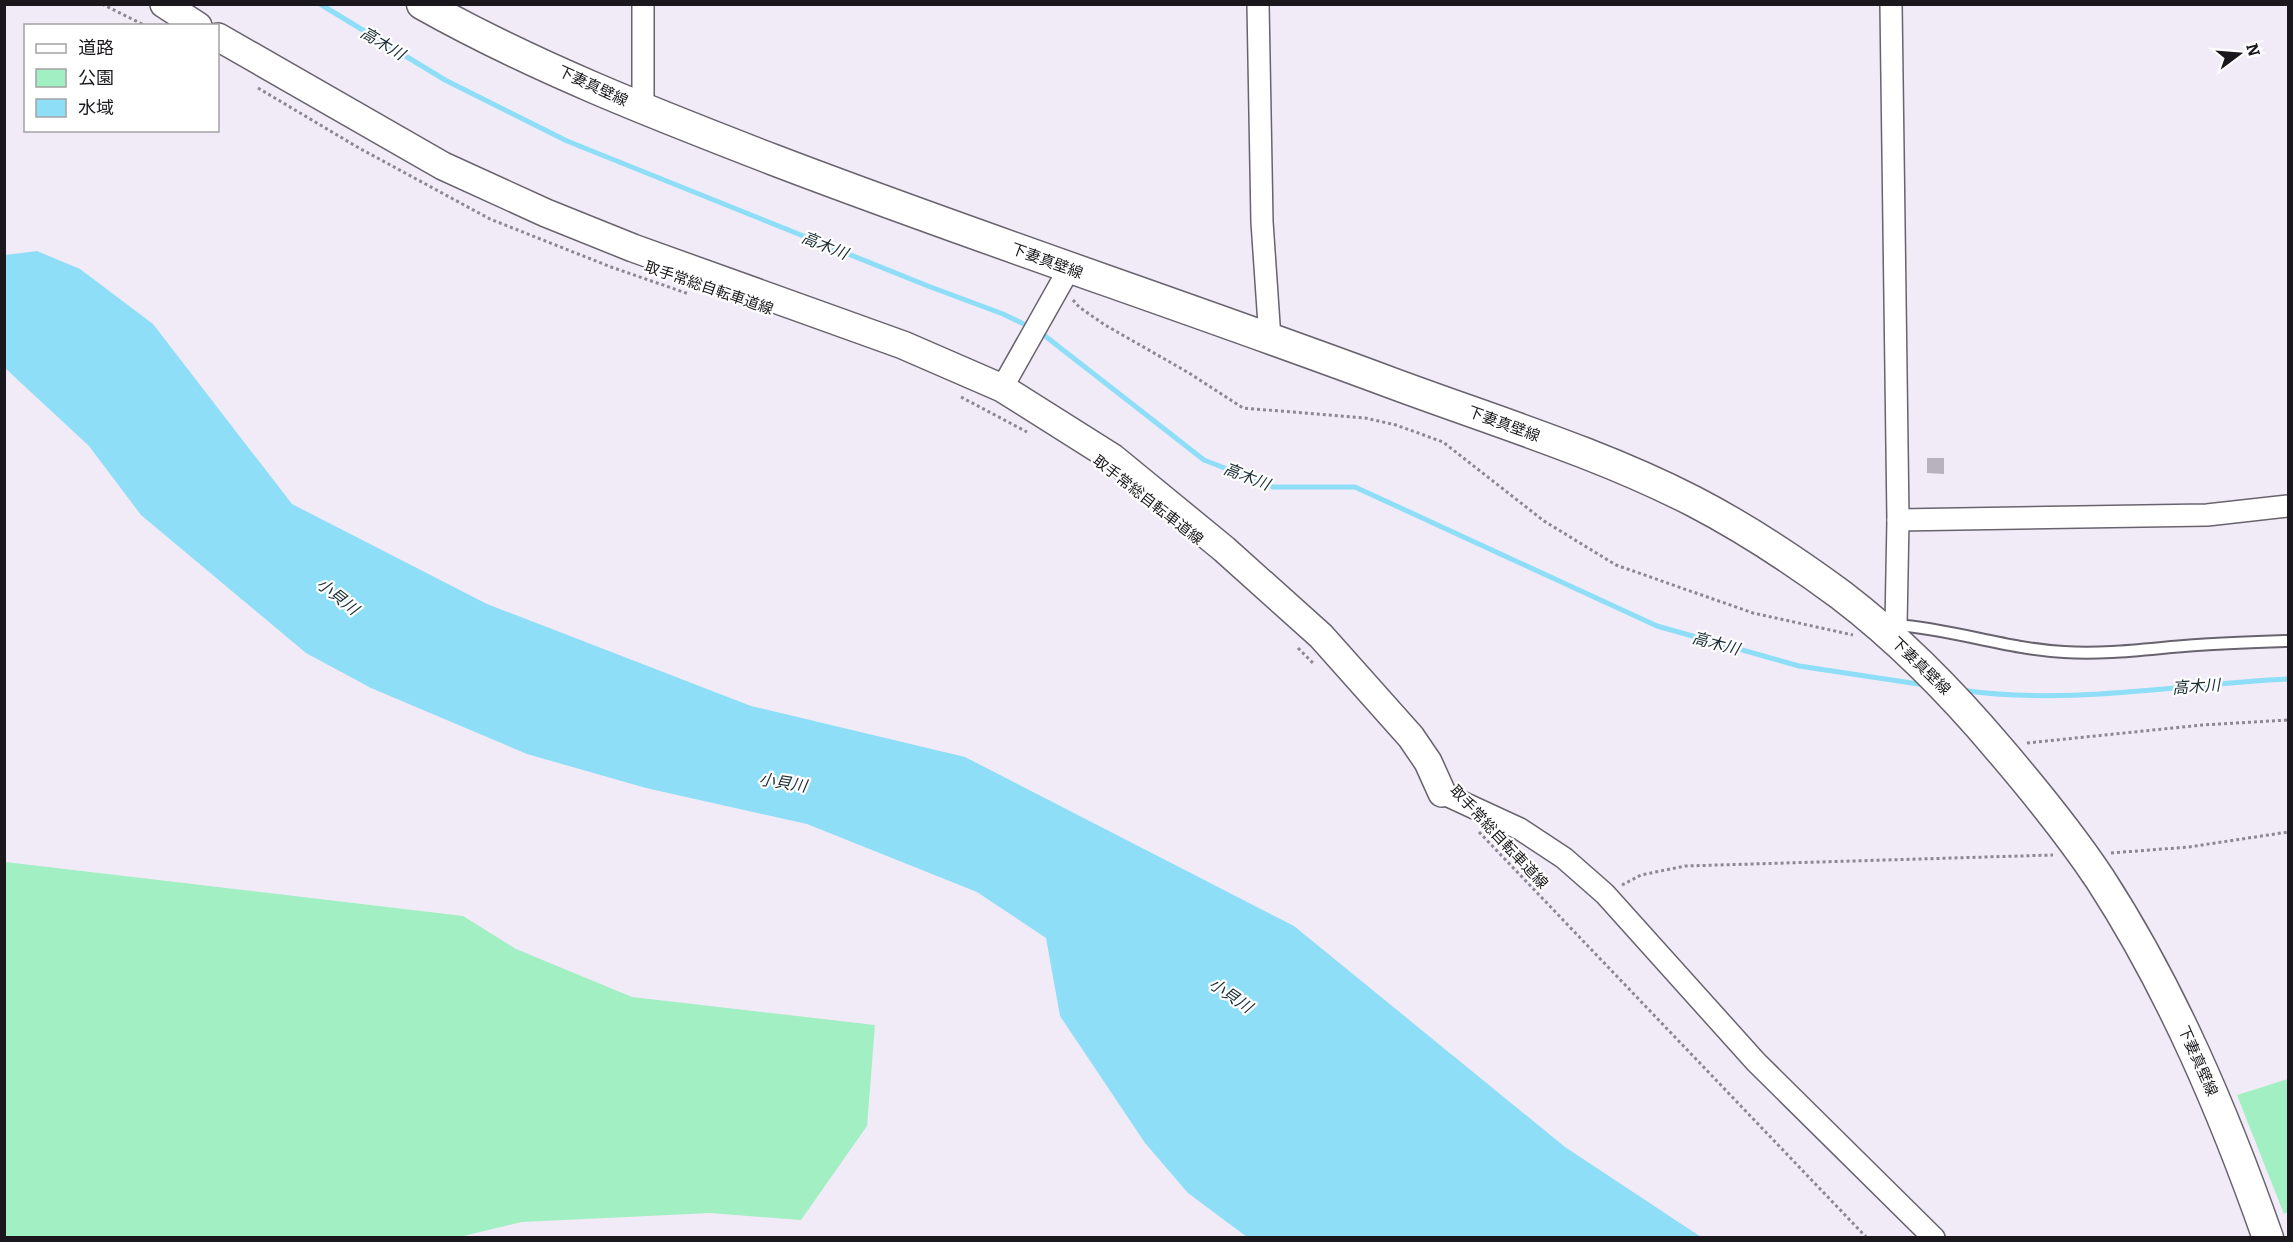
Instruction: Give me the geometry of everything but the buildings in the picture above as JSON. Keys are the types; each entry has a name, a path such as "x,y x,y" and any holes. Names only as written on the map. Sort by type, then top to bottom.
{"main road":[{"name":"下妻真壁線","path":"422,4 460,26 641,108 831,182 1062,280 1270,339 1619,468 1694,501 1797,564 1894,635 1948,690 2032,788 2100,880 2170,1000 2210,1084 2261,1236"}],"street":[{"path":"164,4 195,24"},
{"path":"641,108 644,94 643,4"},
{"path":"1258,4 1262,222 1270,339"},
{"path":"1891,4 1898,520 1894,635"},
{"path":"219,38 270,69 443,166 546,213 633,248 903,345 1002,388 1113,458 1224,549 1321,636 1411,737 1428,762 1442,793 1520,828 1564,858 1605,894 1756,1062 1934,1238"},
{"path":"1002,388 1062,280"},
{"path":"1898,520 2207,515 2289,506"}],"lane":[{"path":"1894,635 1915,627 2020,648 2065,652 2110,652 2289,641"}],"path":[{"path":"102,4 142,24"},
{"name":"取手常総自転車道線","path":"258,88 359,148 490,219 611,267 690,294"},
{"path":"1062,280 1079,308 1243,408 1365,418 1396,425 1443,442 1545,521 1616,565 1753,613 1850,635 1894,635"},
{"path":"954,393 1027,433"},
{"path":"1291,641 1315,666"},
{"path":"1991,740 2054,741 2202,725 2289,720"},
{"name":"取手常総自転車道線","path":"1474,827 1867,1238"},
{"path":"1605,894 1641,875 1685,866 2081,854 2189,847 2289,832"}],"green space":[{"path":"5,862 463,916 516,949 632,997 875,1025 867,1126 801,1220 710,1213 522,1222 455,1238 5,1237"},
{"path":"2288,1079 2288,1212 2284,1214 2237,1095"}],"water":[{"name":"小貝川","path":"37,251 80,269 153,324 292,504 487,604 751,706 965,757 1294,926 1565,1147 1701,1237 1247,1237 1188,1193 1145,1143 1060,1016 1046,938 977,892 807,824 646,788 527,754 371,688 306,653 141,515 89,446 5,368 5,255"}],"waterway":[{"name":"高木川","path":"320,4 445,80 567,141 1003,314 1032,328"},
{"name":"高木川","path":"1040,332 1204,460 1273,487 1355,487 1657,626 1799,666 1925,685"},
{"name":"高木川","path":"1961,690 2042,696 2083,695 2288,679"}]}
